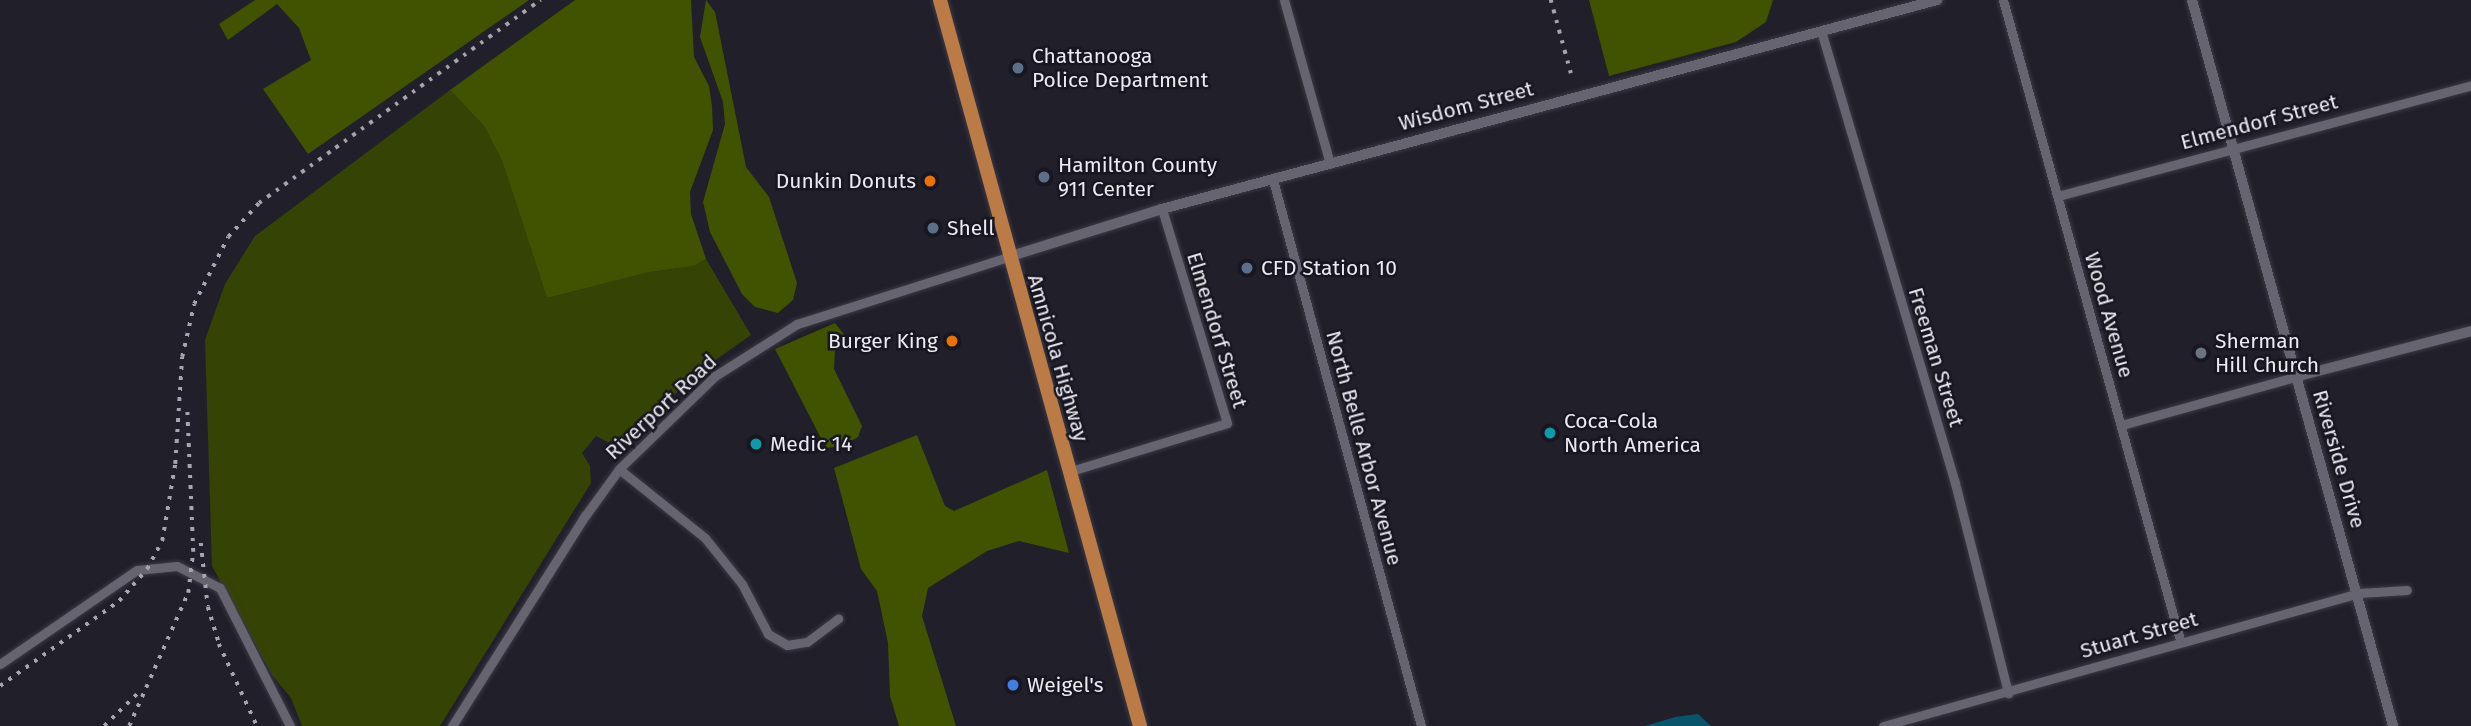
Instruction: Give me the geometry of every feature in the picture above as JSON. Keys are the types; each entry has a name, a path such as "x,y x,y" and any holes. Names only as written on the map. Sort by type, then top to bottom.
{"main road":[{"name":"Amnicola Highway","path":"940,0 1008,257 1140,726"}],"street":[{"path":"1284,0 1330,164"},
{"name":"Wisdom Street","path":"1008,257 1162,209 1822,34 1937,0"},
{"name":"Wood Avenue","path":"2003,0 2180,640"},
{"name":"Riverside Drive","path":"2192,0 2393,726"},
{"name":"Freeman Street","path":"1822,34 1955,483 2008,693"},
{"name":"Elmendorf Street","path":"2057,196 2234,145 2471,85"},
{"name":"North Belle Arbor Avenue","path":"1273,180 1421,726"},
{"name":"Elmendorf Street","path":"1068,472 1227,423 1162,209"},
{"name":"Riverport Road","path":"452,726 585,516 619,469 715,376 797,324 1008,257"},
{"path":"2122,425 2471,331"},
{"path":"619,469 705,538 742,584 768,634 787,645 807,642 838,619"},
{"path":"0,663 137,570 177,566 220,587 290,726"},
{"name":"Stuart Street","path":"1883,726 2008,693 2180,640 2358,593 2407,590"}],"green space":[{"path":"255,0 529,0 308,154 263,89 311,60 299,28 277,4 228,40 219,24"},
{"path":"575,0 691,0 694,57 709,86 712,106 713,130 690,192 691,214 706,259 694,266 650,272 547,298 502,161 484,126 450,90"},
{"path":"706,0 715,12 746,167 769,197 797,283 793,300 778,313 755,307 742,294 710,232 703,202 725,124 723,102 700,37"},
{"path":"1589,0 1773,0 1766,22 1736,42 1609,76"},
{"path":"450,90 484,126 502,161 547,298 650,272 694,266 706,259 751,335 704,368 625,439 608,442 596,436 582,453 590,466 591,483 440,726 302,726 291,698 272,675 212,566 205,340 225,284 255,236"},
{"path":"835,323 846,337 835,350 834,369 862,426 858,437 842,446 826,448 775,349"},
{"path":"917,435 945,506 954,511 1047,470 1069,553 1019,541 987,551 928,588 922,616 956,726 899,726 890,696 888,643 877,591 861,569 834,468"}],"water":[{"path":"1698,714 1711,726 1645,726 1675,717"}],"railway":[{"path":"0,686 119,601 147,569 162,541 175,464 182,357 194,304 228,237 259,203 540,0"},
{"path":"1551,0 1571,73"},
{"path":"129,726 188,593 193,552 187,411"},
{"path":"201,543 208,607 219,644 257,726"},
{"path":"104,726 137,694"}],"place":[{"name":"Chattanooga Police Department","path":"1018,68"},
{"name":"Hamilton County 911 Center","path":"1044,177"},
{"name":"Dunkin Donuts","path":"930,181"},
{"name":"Shell","path":"933,228"},
{"name":"CFD Station 10","path":"1247,268"},
{"name":"Burger King","path":"952,341"},
{"name":"Sherman Hill Church","path":"2201,353"},
{"name":"Coca-Cola North America","path":"1550,433"},
{"name":"Medic 14","path":"756,444"},
{"name":"Weigel's","path":"1013,685"}]}
